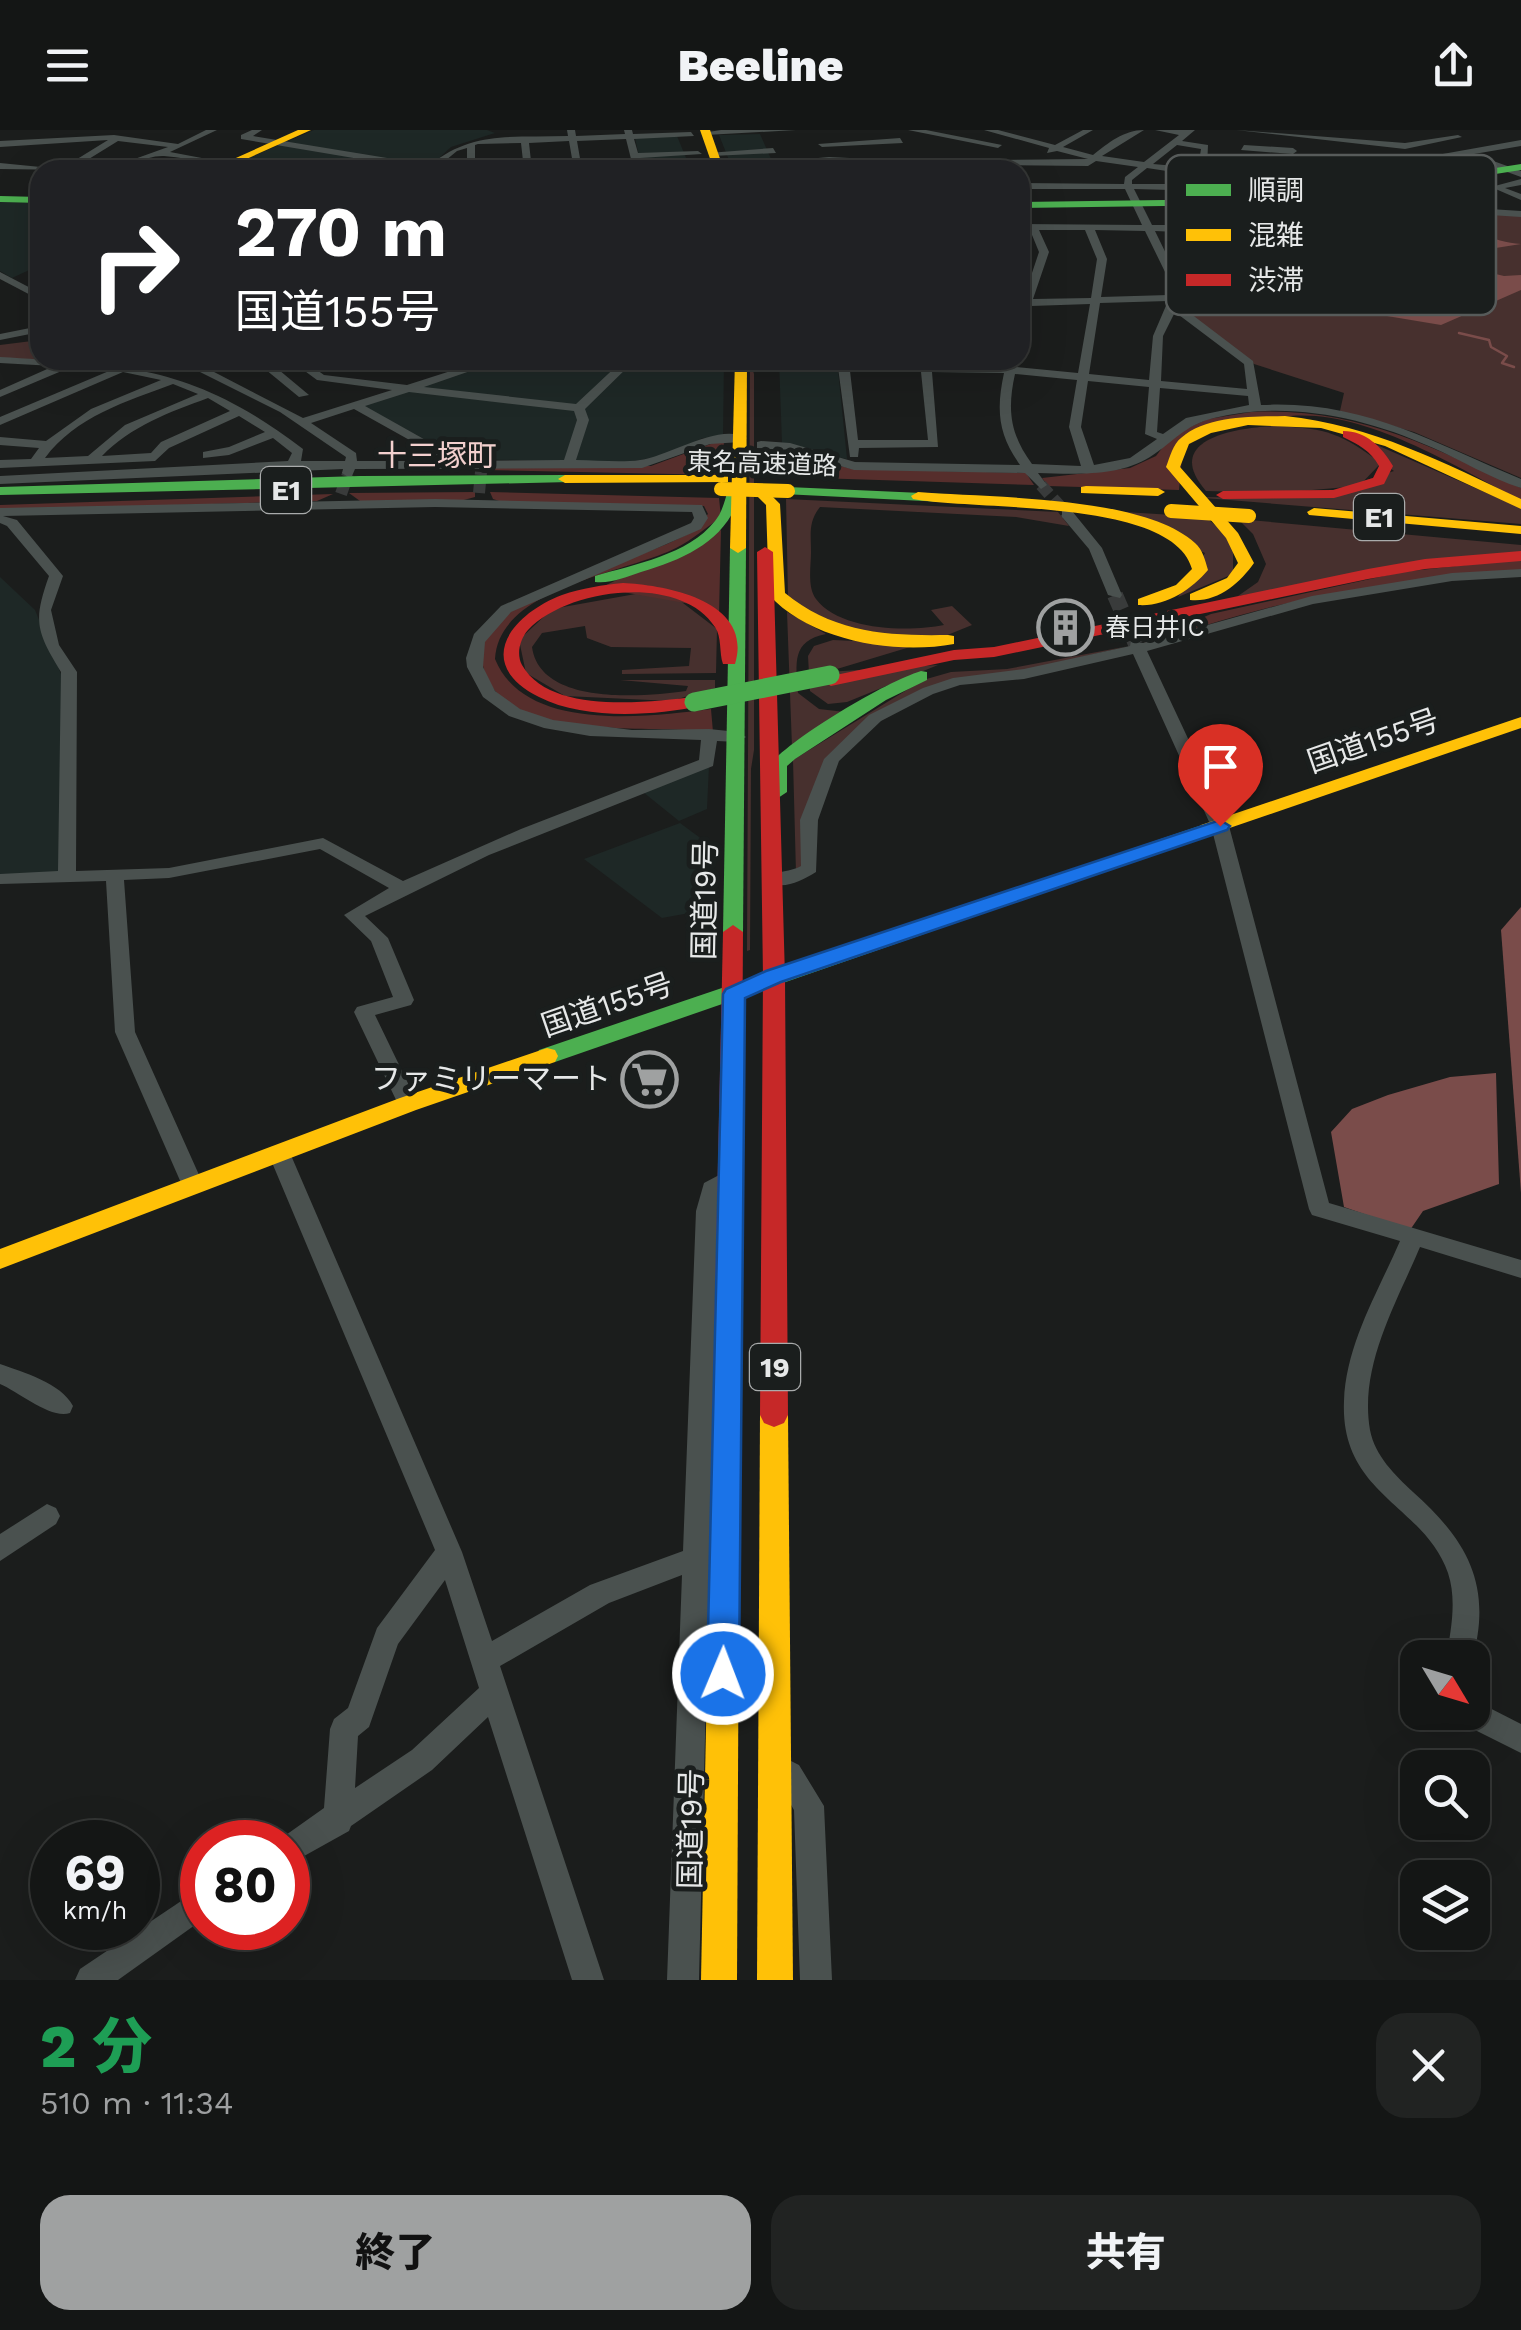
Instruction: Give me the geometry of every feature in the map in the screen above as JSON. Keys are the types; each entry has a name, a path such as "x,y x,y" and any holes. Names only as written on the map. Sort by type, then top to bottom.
{"main road":[{"path":"231,160 268,136 306,130"},
{"path":"1030,192 1166,197"},
{"path":"0,199 30,200"},
{"name":"国道19号","path":"742,370 748,448 764,496 772,872 775,1980"},
{"name":"国道19号","path":"719,1980 738,734 748,448 758,370"},
{"path":"1120,601 1180,601 1227,586 1244,568 1238,538 1184,488 1173,470 1172,460 1179,446 1211,428 1266,418 1356,429 1415,450 1521,504"},
{"path":"1178,614 1239,590 1254,578 1258,565 1251,538 1188,480 1182,462 1196,443 1235,428 1271,423 1309,426 1360,439 1377,450 1386,466 1379,480 1352,492 1311,496 1253,511"},
{"path":"748,448 735,468 732,513 716,530 651,562 545,602 514,623 501,646 503,667 510,678 542,700 565,708 628,714 694,705 954,655 1120,601 1174,595 1189,586 1200,570 1196,553 1164,529 1129,518 923,492"},
{"name":"東名高速道路","path":"0,491 326,480 787,486 1164,501 1521,540"},
{"name":"東名高速道路","path":"0,500 358,488 722,484"},
{"path":"764,496 773,504 777,595 798,614 826,628 858,637 987,646 1178,614 1406,567 1521,556"},
{"name":"東名高速道路","path":"1253,511 1521,530"},
{"path":"694,705 628,708 569,702 522,678 513,665 512,644 522,626 566,600 612,590 640,589 681,597 721,622 727,635 726,722 738,734"},
{"path":"772,872 778,857 778,765 898,686 987,646"},
{"name":"国道155号","path":"0,1259 408,1104 1521,722"}],"street":[{"path":"78,160 133,130"},
{"path":"137,160 213,130"},
{"path":"440,160 454,148 506,130"},
{"path":"635,156 703,147 764,130 792,130"},
{"path":"764,130 777,160"},
{"path":"814,130 829,160"},
{"path":"912,130 998,144 1044,130"},
{"path":"988,130 1095,158 1166,170"},
{"path":"1030,186 1043,174 1052,147 1089,130"},
{"path":"1030,162 1088,163 1114,142 1140,130"},
{"path":"1159,130 1188,132"},
{"path":"1245,155 1241,130 1405,146 1458,137"},
{"path":"1326,130 1334,141"},
{"path":"1394,130 1413,155"},
{"path":"1435,130 1494,148"},
{"path":"1166,264 1128,179 1188,132"},
{"path":"475,143 629,133 703,147 773,151"},
{"path":"629,133 636,160"},
{"path":"936,160 948,133"},
{"path":"0,144 71,134 180,146"},
{"path":"571,134 576,160"},
{"path":"1508,134 1521,140"},
{"path":"822,144 902,135 895,160"},
{"path":"268,136 386,160"},
{"path":"1453,155 1521,140"},
{"path":"525,141 527,160"},
{"path":"1174,142 1205,147 1204,155"},
{"path":"1352,142 1357,155"},
{"path":"472,160 475,143"},
{"path":"992,160 998,144"},
{"path":"1244,148 1304,151 1305,155"},
{"path":"158,153 189,160"},
{"path":"1464,153 1469,155"},
{"path":"0,166 30,168"},
{"path":"26,168 10,176 30,179"},
{"path":"1496,186 1518,173"},
{"path":"1133,196 1166,187"},
{"path":"1496,209 1521,214"},
{"path":"1030,227 1166,228"},
{"path":"1030,285 1044,252 1034,227"},
{"path":"1089,228 1102,259 1076,427 1089,470"},
{"path":"0,276 30,291"},
{"path":"20,286 30,282"},
{"path":"1030,303 1166,301"},
{"path":"1162,437 1152,434 1158,336 1166,315"},
{"path":"1189,315 1249,363 1256,409"},
{"path":"0,340 30,332"},
{"path":"0,340 30,338"},
{"path":"4,363 30,363"},
{"path":"1030,368 1253,393"},
{"path":"0,394 55,370"},
{"path":"0,421 119,370 172,380 206,395 274,433 299,452 293,466"},
{"path":"201,370 302,422 352,456 349,469"},
{"path":"272,370 303,396"},
{"path":"310,370 321,378 579,408"},
{"path":"302,422 465,370"},
{"path":"579,408 619,370"},
{"path":"845,370 854,466"},
{"path":"854,444 934,444 925,370"},
{"path":"1010,370 1001,412 1003,430 1041,485"},
{"path":"34,464 46,445 106,406 172,380"},
{"path":"91,460 109,439 148,416 206,395"},
{"path":"354,405 460,462 482,467 642,464 708,441 748,448 790,447 854,466 1089,470 1126,463 1190,421 1256,409 1338,414 1377,422 1431,442 1521,484"},
{"path":"569,463 583,420 579,408"},
{"path":"155,457 165,445 181,436 236,412"},
{"path":"0,464 230,454 274,433"},
{"path":"0,442 46,445"},
{"path":"0,480 460,462"},
{"path":"0,516 340,498 478,498 696,508 701,518 696,526 506,610 482,631 473,662 477,677 495,698 543,722 610,735 738,734"},
{"path":"1067,514 1095,548 1120,601"},
{"path":"0,516 12,523 56,576 44,610 52,645 69,672 66,877"},
{"path":"772,872 792,879 810,868 808,834 814,799 832,759 875,718 946,684 1024,674 1198,634 1230,620 1312,600 1452,577 1521,574"},
{"path":"1137,646 1220,826 1320,1208 1521,1269"},
{"path":"408,1104 364,1012 404,1000 379,938 354,915 401,887 486,847 707,763 708,734"},
{"path":"0,879 169,873 323,843 401,887"},
{"path":"115,875 125,1032 192,1186"},
{"path":"279,1153 449,1552 588,1980"},
{"path":"682,1980 708,1211 712,1189 730,1176"},
{"path":"1412,1237 1360,1363 1355,1408 1365,1460 1444,1540 1460,1568 1467,1610 1463,1640"},
{"path":"0,1374 28,1385 61,1406"},
{"path":"0,1549 47,1516"},
{"path":"338,1820 344,1729 359,1716 387,1637 449,1552"},
{"path":"484,1660 600,1594 696,1558"},
{"path":"310,1837 422,1760 495,1692"},
{"path":"1490,1723 1521,1739"},
{"path":"776,1757 809,1806 816,1980"},
{"path":"92,1980 180,1918"}],"shaded area":[{"path":"314,130 495,133 451,147 437,160 249,158"},
{"path":"760,134 772,160 729,160 719,135"},
{"path":"677,136 687,160 640,160 635,138"},
{"path":"0,202 30,203 30,270 12,278 0,271"},
{"path":"1496,214 1521,216 1521,478 1414,432 1340,411 1344,393 1254,364 1190,315 1496,315"},
{"path":"1496,239 1500,240 1521,244 1496,248"},
{"path":"1496,274 1521,275 1521,290 1496,301"},
{"path":"1381,315 1464,315 1441,325"},
{"path":"30,341 30,361 0,358 0,345"},
{"path":"471,370 724,370 723,437 703,438 662,456 628,462 461,459 363,406"},
{"path":"750,370 753,370 754,750 747,951"},
{"path":"779,370 838,370 847,459 782,444"},
{"path":"1251,412 1325,416 1391,432 1521,488 1521,501 1380,431 1320,417 1291,416 1184,435 1179,490 1048,486 1042,478 1130,468 1156,456 1172,435 1208,419"},
{"path":"1331,425 1521,508 1521,524 1192,497 1311,498 1394,471"},
{"path":"1277,426 1333,434 1381,463 1359,486 1277,493 1206,491 1194,473 1192,459 1198,447 1226,433"},
{"path":"724,442 720,475 486,470 504,464 651,466"},
{"path":"784,451 852,469 1026,473 1034,485 785,477"},
{"path":"475,492 475,497 460,501 360,501 349,493"},
{"path":"490,492 719,498 721,517 682,545 540,599 518,615 502,635 495,659 510,683 533,699 560,709 623,716 711,709 713,732 579,725 544,718 513,706 492,687 482,659 483,644 490,631 512,610 575,578 688,534 708,514 704,506 502,502 493,499"},
{"path":"333,494 317,501 0,510 0,505"},
{"path":"786,499 1058,512 1069,526 1016,517 820,507 811,528 810,583 816,599 827,610 876,627 913,628 944,625 931,610 952,606 972,625 945,636 910,637 830,626 788,597"},
{"path":"1108,511 1206,517 1233,542 1233,574 1178,597 1205,553"},
{"path":"1238,519 1521,545 1521,552 1238,596 1258,582 1266,564 1253,534"},
{"path":"721,530 719,614 713,608 600,588"},
{"path":"1521,559 1521,571 1307,599 1144,643 1211,614 1402,572"},
{"path":"0,577 35,610 61,674 61,873 0,876"},
{"path":"641,593 679,600 717,629 716,673 622,674 622,670 689,666 691,648 611,647 587,638 585,626 542,633 532,647 539,666 553,680 596,693 667,693 686,691 688,686 620,680 715,680 715,688 671,701 565,696 526,673 519,640 552,609"},
{"path":"787,612 826,634 801,648 798,693 819,709 845,712 792,747"},
{"path":"833,640 920,644 827,672 938,665 847,702 828,704 810,691 808,656 814,646"},
{"path":"1129,646 1014,673 955,679 872,716 828,758 806,860 796,873 793,760 923,680 951,672 1007,669"},
{"path":"709,766 707,809 679,821 643,792"},
{"path":"680,823 707,843 706,910 662,918 584,859"},
{"path":"1521,907 1521,1193 1501,930"},
{"path":"1496,1073 1499,1184 1423,1211 1410,1230 1344,1207 1331,1132 1352,1109 1450,1077"}],"waterway":[{"path":"1459,333 1489,340 1491,347 1507,356 1502,363 1514,367"}],"tunnel":[{"path":"479,493 481,472"},
{"path":"341,494 348,474"},
{"path":"1041,485 1067,514"},
{"path":"1115,595 1136,644"}],"traffic: fast":[{"path":"1496,171 1521,167"},
{"path":"0,199 30,200"},
{"path":"1030,205 1166,203"},
{"path":"0,491 360,480 565,479"},
{"path":"601,579 663,560 704,540 730,509 735,488"},
{"path":"788,491 944,498"},
{"path":"733,932 738,548"},
{"path":"694,702 830,675"},
{"path":"778,792 778,765 789,755 880,696 921,676"},
{"path":"547,1056 1208,829"}],"traffic: slow":[{"path":"237,160 306,130"},
{"path":"705,130 716,160"},
{"path":"738,548 741,370"},
{"path":"1196,597 1233,581 1246,563 1232,536 1173,467 1183,442 1214,427 1285,420 1356,432 1521,505"},
{"path":"565,479 723,479"},
{"path":"721,489 788,491"},
{"path":"1086,490 1158,492"},
{"path":"764,496 773,504 777,595 796,610 815,622 857,635 948,640"},
{"path":"918,496 1105,513 1172,533 1192,548 1200,570 1182,588 1144,602"},
{"path":"1171,511 1249,516"},
{"path":"1314,512 1521,530"},
{"path":"1208,829 1521,722"},
{"path":"0,1259 408,1104 547,1056"},
{"path":"774,1415 775,1980"},
{"path":"719,1980 724,1577"}],"traffic: jam":[{"path":"1223,495 1334,494 1379,481 1386,466 1383,460 1370,446 1348,434"},
{"path":"765,552 774,977 774,1415"},
{"path":"831,681 954,655 994,652 1368,574 1425,564 1521,556"},
{"path":"694,702 623,707 571,703 528,684 514,667 512,645 524,625 568,599 595,591 652,589 702,606 721,623 727,636 729,660"},
{"path":"724,1577 733,932"}],"place":[{"name":"春日井IC","path":"1066,627"},
{"name":"ファミリーマート","path":"650,1079"}],"district":[{"name":"十三塚町","path":"437,456"}],"route":[{"path":"723,1674 734,994 774,976 1220,826"}]}
